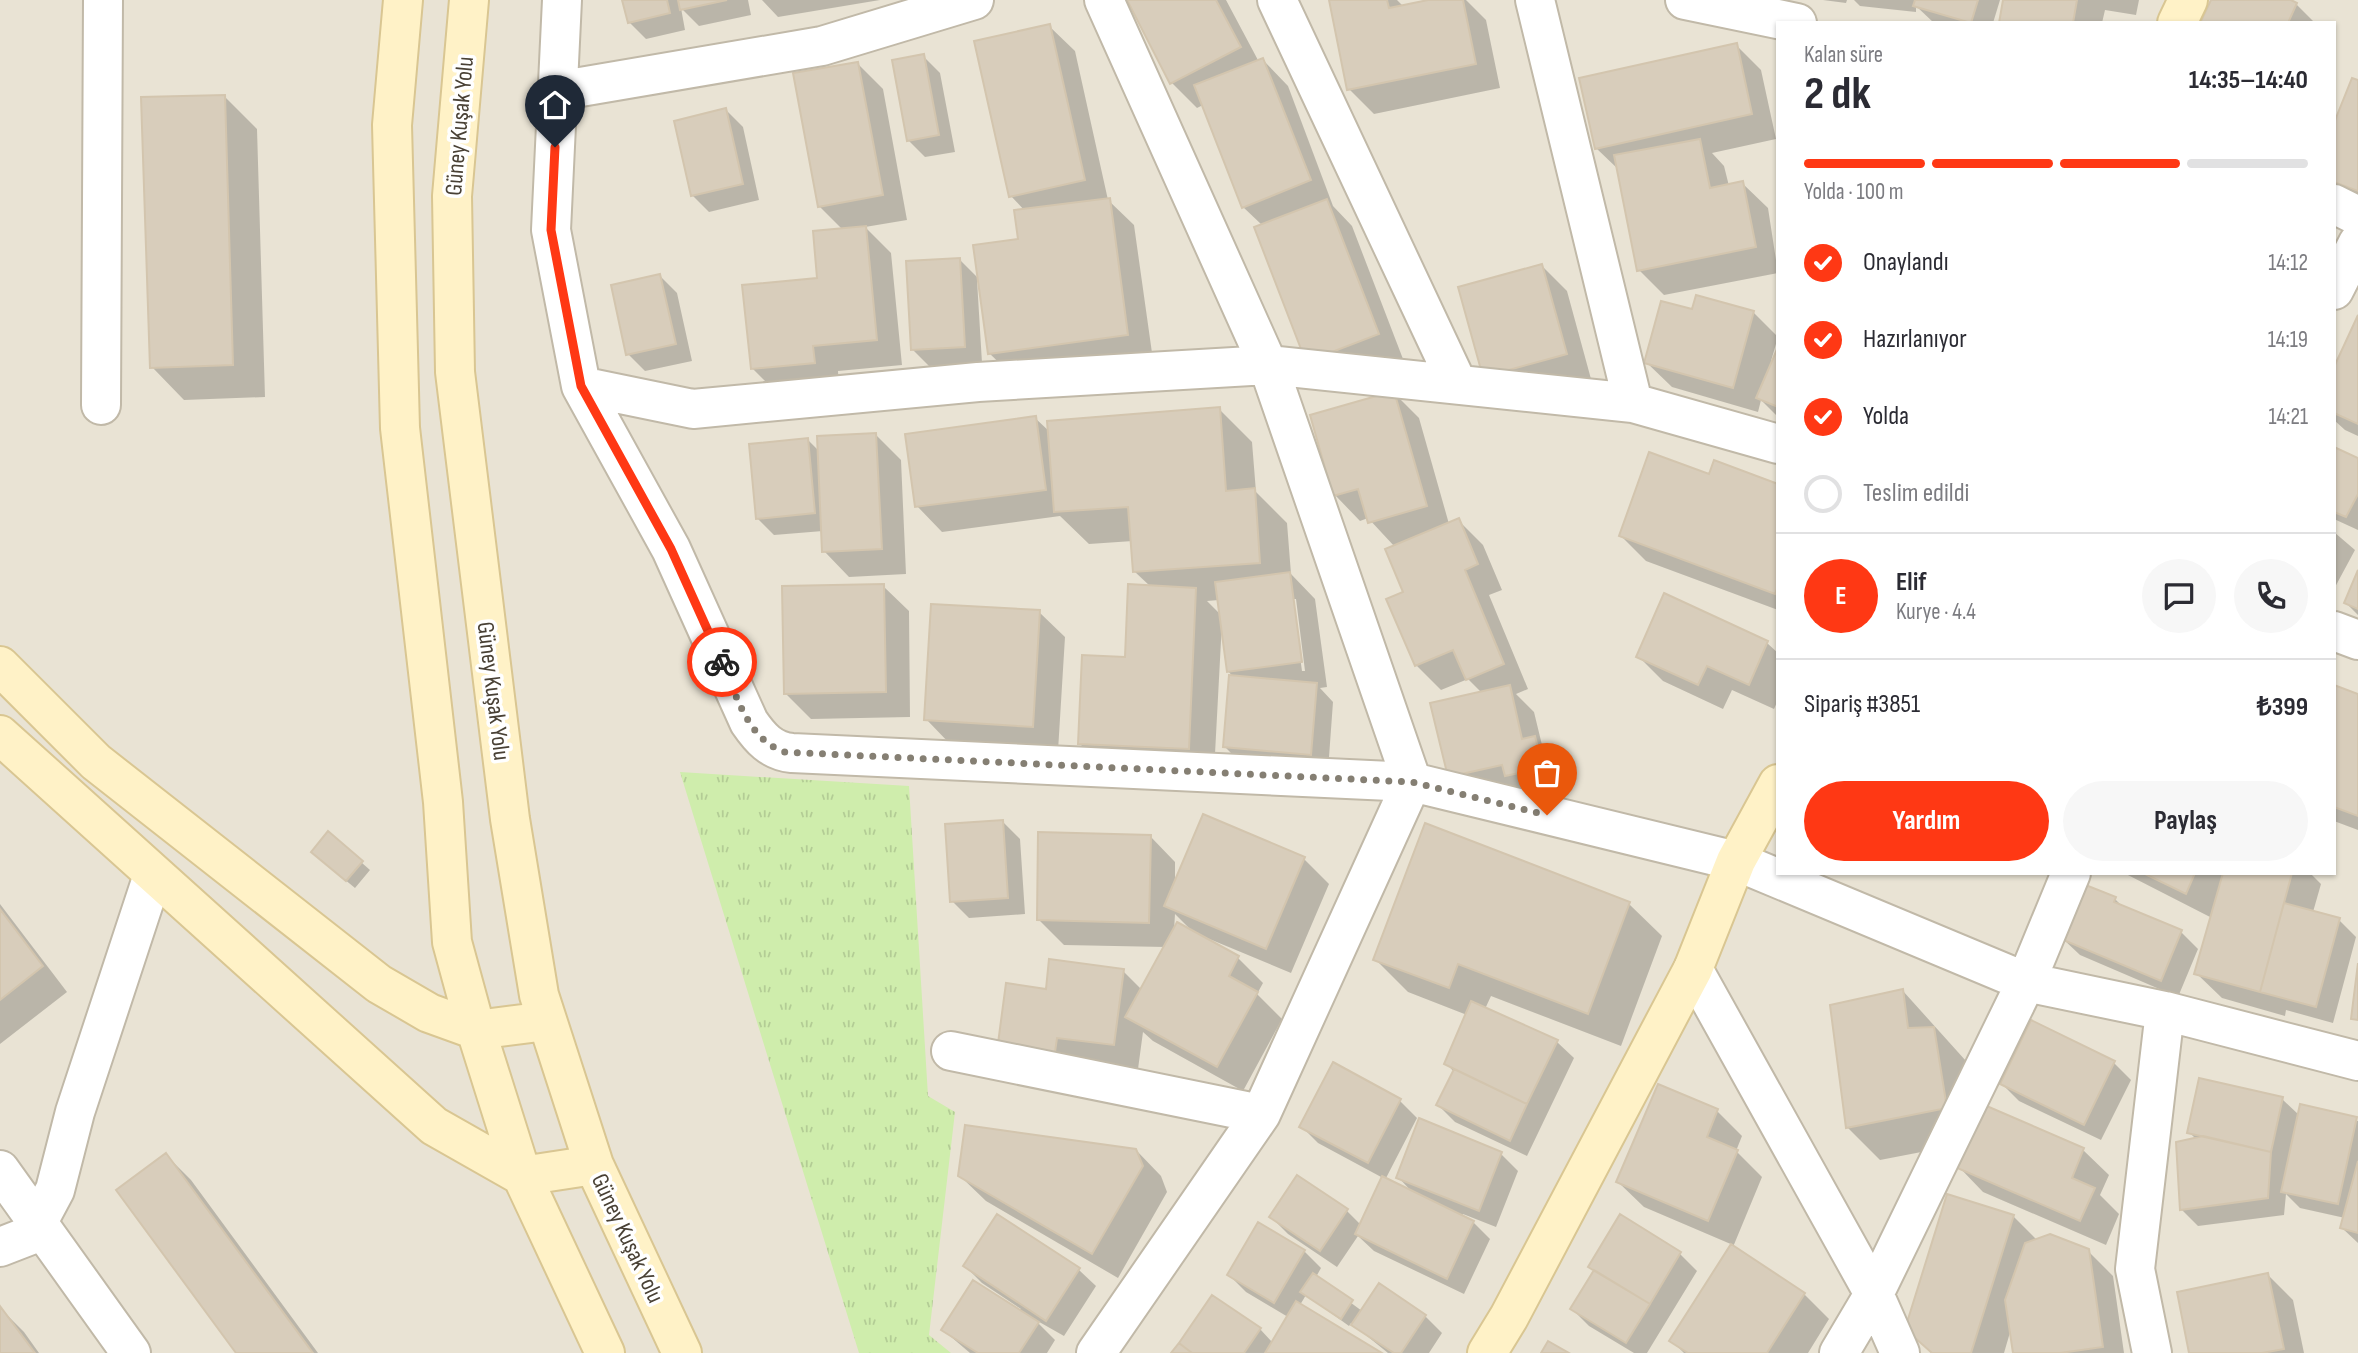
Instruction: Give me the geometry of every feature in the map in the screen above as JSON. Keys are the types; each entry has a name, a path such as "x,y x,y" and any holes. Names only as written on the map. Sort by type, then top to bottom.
{"main road":[{"path":"403,0 392,125 400,428 443,802 452,942 475,1031 522,1176 605,1353"},
{"name":"Güney Kuşak Yolu","path":"469,0 452,196 455,372 510,819 539,995 547,1021 594,1165 682,1353"},
{"path":"2178,21 2188,0"},
{"path":"0,666 96,762 379,984 429,1013 475,1031 547,1021"},
{"path":"0,735 153,876 303,1006 434,1126 522,1176 594,1165"},
{"path":"1487,1353 1693,969 1736,862 1776,788"}],"street":[{"path":"101,405 103,0"},
{"path":"562,0 551,230 581,386 671,549 749,722 760,738 773,748 792,753 1412,782 1736,862 2026,982 2165,1011 2358,1061"},
{"path":"557,91 822,46 974,0"},
{"path":"1096,1353 1261,1114 1412,782 1268,365 1104,0"},
{"path":"1277,0 1457,383"},
{"path":"1535,0 1633,403"},
{"path":"1685,0 1787,21"},
{"path":"2336,205 2358,216"},
{"path":"2336,286 2358,243"},
{"path":"581,386 693,410 978,382 1268,365 1633,403 1776,443"},
{"path":"2336,632 2358,640"},
{"path":"1839,1353 1874,1294 2026,982 2070,875"},
{"path":"0,1247 31,1235 55,1190 75,1112 153,876"},
{"path":"1693,969 1874,1294 1900,1353"},
{"path":"2152,1353 2135,1269 2165,1011"},
{"path":"951,1051 1261,1114"},
{"path":"0,1170 131,1353"}],"shaded area":[{"path":"0,0 2358,0 2358,1353 0,1353"}],"green space":[{"path":"680,772 909,786 928,1096 955,1112 929,1335 951,1353 859,1353"}],"building":[{"path":"622,0 667,0 670,13 628,23"},
{"path":"678,0 727,0 680,10"},
{"path":"1127,0 1216,0 1241,47 1170,84"},
{"path":"1329,0 1387,0 1389,8 1428,0 1463,0 1476,64 1347,90"},
{"path":"1915,0 1978,0 1972,21 1913,6"},
{"path":"2003,0 2077,0 2073,21 1999,21"},
{"path":"2211,0 2291,0 2297,3 2289,21 2201,21"},
{"path":"1050,24 1085,180 1009,197 974,41"},
{"path":"1737,43 1752,114 1595,149 1579,78"},
{"path":"924,54 939,135 907,141 892,60"},
{"path":"1263,58 1311,180 1242,208 1194,85"},
{"path":"858,62 883,195 818,207 793,73"},
{"path":"2352,78 2358,80 2358,191 2336,183 2336,118"},
{"path":"225,95 233,365 150,368 141,97"},
{"path":"726,108 743,184 691,196 674,121"},
{"path":"1700,139 1710,188 1743,181 1756,247 1637,271 1614,155"},
{"path":"1110,198 1128,335 988,354 973,245 1018,239 1014,210"},
{"path":"1327,199 1379,334 1306,362 1254,227"},
{"path":"866,226 877,340 813,346 815,363 751,369 742,285 817,278 813,231"},
{"path":"960,258 965,347 911,350 906,261"},
{"path":"1542,264 1567,354 1483,377 1458,287"},
{"path":"660,274 676,344 626,355 611,285"},
{"path":"1696,295 1754,311 1733,388 1644,363 1661,301 1692,309"},
{"path":"2358,315 2358,424 2336,414 2336,363"},
{"path":"1776,352 1776,406 1756,398"},
{"path":"1394,391 1427,506 1368,523 1358,489 1333,496 1310,415"},
{"path":"1220,407 1226,491 1255,488 1260,563 1133,572 1128,507 1054,512 1047,421"},
{"path":"1036,416 1046,490 915,507 905,434"},
{"path":"876,433 882,549 822,552 817,436"},
{"path":"808,438 815,513 756,519 749,444"},
{"path":"2336,448 2358,458 2358,494 2346,517 2336,513"},
{"path":"1649,452 1709,474 1714,460 1776,483 1776,591 1775,594 1619,536"},
{"path":"1459,518 1478,564 1465,570 1504,664 1466,680 1453,650 1415,666 1386,599 1403,592 1385,549"},
{"path":"2358,570 2358,609 2344,603"},
{"path":"1290,572 1302,662 1227,672 1215,582"},
{"path":"884,584 886,692 784,694 782,586"},
{"path":"1128,584 1196,588 1189,749 1078,744 1082,655 1125,657"},
{"path":"1664,593 1768,641 1749,685 1707,666 1698,685 1636,657"},
{"path":"931,604 1040,610 1033,727 924,720"},
{"path":"1229,675 1317,683 1311,755 1223,747"},
{"path":"1510,685 1522,739 1535,736 1543,768 1505,776 1502,765 1448,777 1430,703"},
{"path":"2336,686 2358,694 2358,816 2336,808"},
{"path":"1203,814 1305,857 1266,949 1164,906"},
{"path":"1003,820 1008,898 950,902 945,824"},
{"path":"1425,823 1630,902 1588,1014 1458,964 1449,988 1373,960"},
{"path":"328,831 363,861 346,881 311,852"},
{"path":"1038,832 1151,835 1149,923 1037,920"},
{"path":"2147,875 2194,875 2186,894"},
{"path":"2222,875 2291,875 2260,992 2194,974"},
{"path":"2083,884 2116,897 2114,902 2182,930 2161,981 2061,939"},
{"path":"2284,903 2340,918 2316,1007 2260,992"},
{"path":"0,909 43,966 0,1000"},
{"path":"1177,922 1239,956 1229,976 1258,992 1217,1067 1125,1017"},
{"path":"1049,959 1124,969 1114,1045 1057,1038 1054,1059 997,1051 1006,983 1046,989"},
{"path":"2358,963 2358,1020 2351,1019"},
{"path":"1903,989 1908,1028 1934,1027 1947,1108 1846,1128 1830,1005"},
{"path":"1471,1001 1558,1040 1527,1104 1444,1064"},
{"path":"2031,1020 2115,1061 2084,1125 2000,1084"},
{"path":"1333,1062 1401,1099 1368,1163 1299,1127"},
{"path":"1454,1069 1527,1104 1510,1141 1436,1105"},
{"path":"2199,1078 2283,1097 2271,1152 2187,1133"},
{"path":"1658,1084 1718,1109 1707,1137 1738,1150 1708,1221 1616,1182"},
{"path":"1982,1104 2084,1148 2072,1178 2095,1188 2080,1221 1955,1167"},
{"path":"2300,1104 2357,1117 2338,1204 2281,1192"},
{"path":"1419,1118 1502,1152 1479,1211 1396,1178"},
{"path":"965,1125 1136,1149 1143,1166 1092,1254 958,1176"},
{"path":"2203,1136 2271,1152 2268,1198 2180,1210 2176,1142"},
{"path":"166,1153 313,1353 236,1353 116,1190"},
{"path":"2358,1161 2358,1233 2340,1228"},
{"path":"1297,1175 1348,1209 1320,1251 1269,1217"},
{"path":"1382,1176 1474,1221 1447,1279 1355,1234"},
{"path":"1947,1194 2014,1215 1971,1353 1932,1353 1905,1329"},
{"path":"997,1214 1080,1268 1046,1321 963,1266"},
{"path":"1620,1214 1681,1252 1650,1304 1588,1267"},
{"path":"1258,1222 1305,1250 1274,1303 1227,1275"},
{"path":"2050,1234 2089,1249 2103,1347 2060,1353 2013,1353 2005,1300 2025,1243"},
{"path":"1731,1244 1805,1293 1767,1353 1688,1353 1669,1341"},
{"path":"1594,1270 1650,1304 1626,1343 1570,1309"},
{"path":"1313,1273 1353,1300 1341,1319 1300,1292"},
{"path":"2268,1273 2284,1349 2262,1353 2189,1353 2177,1292"},
{"path":"973,1280 1039,1322 1019,1353 978,1353 941,1330"},
{"path":"1379,1283 1426,1315 1401,1353 1394,1353 1351,1325"},
{"path":"1212,1295 1261,1328 1244,1353 1192,1353 1179,1343"},
{"path":"1296,1301 1382,1353 1265,1353"},
{"path":"0,1306 35,1353 0,1353"},
{"path":"1548,1341 1569,1353 1541,1353"},
{"path":"1179,1343 1192,1353 1171,1353"}],"way so far":[{"path":"722,662 749,722 760,738 784,752 1412,782 1547,815"}],"route":[{"path":"555,147 551,230 581,386 671,549 722,662"}]}
